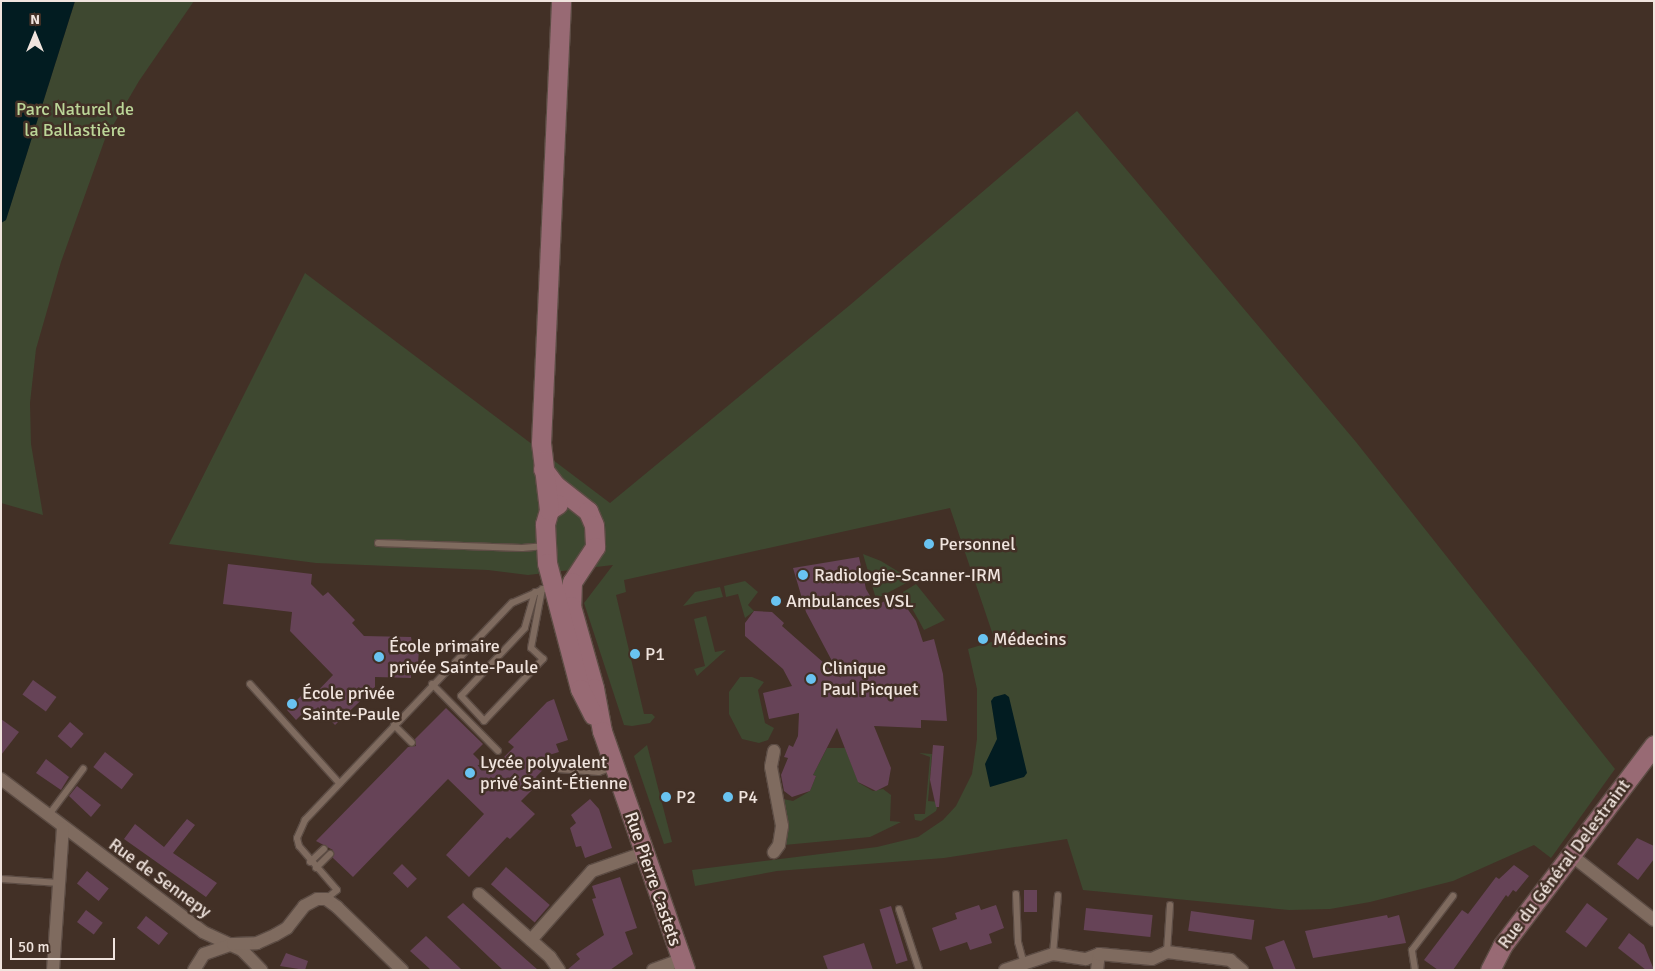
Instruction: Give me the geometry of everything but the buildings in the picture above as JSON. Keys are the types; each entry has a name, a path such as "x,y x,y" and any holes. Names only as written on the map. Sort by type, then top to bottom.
{"street":[{"name":"Rue Pierre Castets","path":"561,1 540,443 549,510 544,546 543,589 580,689 602,731"},
{"path":"542,469 555,485 578,501 592,518 596,532 595,547 582,566 543,589"},
{"path":"549,510 562,504 582,520 587,540 582,566"},
{"name":"Rue Pierre Castets","path":"582,566 569,592 602,731 683,965"},
{"name":"Rue du Général Delestraint","path":"1490,970 1502,946 1654,745"},
{"path":"774,751 771,767 782,826 779,845 774,852"},
{"name":"Rue de Sennepy","path":"1,779 63,828 203,932 233,944 261,970"},
{"path":"53,970 63,828"},
{"path":"531,940 592,872 643,853"},
{"path":"1571,855 1654,920"},
{"path":"479,894 531,940 559,970"},
{"path":"204,954 233,944 257,943 275,935 287,928 310,902 326,899 402,970"},
{"path":"194,970 204,954 203,932"},
{"path":"1005,970 1053,954 1086,959 1099,954 1152,959 1167,952 1230,960 1242,970"},
{"path":"1097,970 1099,954"},
{"path":"653,970 683,965"}],"lane":[{"path":"378,543 522,548 544,546"},
{"path":"543,589 531,648 543,659 484,721 461,696 525,628 543,589"},
{"path":"326,899 337,890 310,862 299,846 300,827 432,684 512,603 543,589"},
{"path":"250,684 339,783"},
{"path":"432,684 498,751"},
{"path":"394,725 412,743"},
{"path":"558,769 599,772 615,766"},
{"path":"48,816 83,769"},
{"path":"310,862 324,849"},
{"path":"316,868 330,854"},
{"path":"1,879 59,883"},
{"path":"1016,894 1018,942 1024,964"},
{"path":"1053,954 1058,895"},
{"path":"1415,970 1412,950 1453,896"},
{"path":"1167,952 1170,905"},
{"path":"899,908 919,970"}],"green space":[{"name":"Parc Naturel de la Ballastière","path":"75,1 194,1 139,81 105,139 61,262 36,349 30,403 31,444 43,515 1,503 1,223 6,219"},
{"path":"1077,111 1356,442 1615,769 1551,858 1534,845 1453,881 1370,902 1330,909 1289,910 1083,890 1067,839 944,858 777,871 695,886 692,870 877,847 918,837 943,820 956,806 972,774 977,739 977,689 968,649 995,641 950,508 624,580 626,592 616,595 644,714 652,714 655,717 650,723 632,726 624,725 584,603 613,565 528,575 488,570 316,563 169,544 305,273 610,503 850,305"},
{"path":"863,554 881,561 912,580 876,599"},
{"path":"745,581 758,592 748,605 754,611 745,618 738,594 726,597 724,586"},
{"path":"916,584 945,620 924,630 903,592"},
{"path":"720,587 723,597 683,606 695,592"},
{"path":"706,616 715,652 726,650 697,676 694,669 705,666 694,619"},
{"path":"740,677 752,677 764,682 758,690 765,723 774,728 768,740 759,743 742,739 729,714 729,692"},
{"path":"647,745 672,842 664,844 634,756"},
{"path":"827,748 845,748 859,783 873,791 883,789 891,795 890,821 901,822 870,837 784,845 788,826 783,799 793,801 810,791 816,776 813,775"},
{"path":"919,753 932,754 928,801 939,802 936,811 921,821 915,820 914,814 925,814 930,757"}],"water":[{"path":"1,1 75,1 6,220 1,223"},
{"path":"1005,694 1009,697 1027,773 1024,777 990,787 985,764 997,739 991,701 994,697"}],"place":[{"name":"Personnel","path":"929,544"},
{"name":"Radiologie-Scanner-IRM","path":"803,575"},
{"name":"Ambulances VSL","path":"776,601"},
{"name":"Médecins","path":"983,639"},
{"name":"P1","path":"635,654"},
{"name":"École primaire privée Sainte-Paule","path":"379,657"},
{"name":"Clinique Paul Picquet","path":"811,679"},
{"name":"École privée Sainte-Paule","path":"292,704"},
{"name":"Lycée polyvalent privé Saint-Étienne","path":"470,773"},
{"name":"P2","path":"666,797"},
{"name":"P4","path":"728,797"}]}
